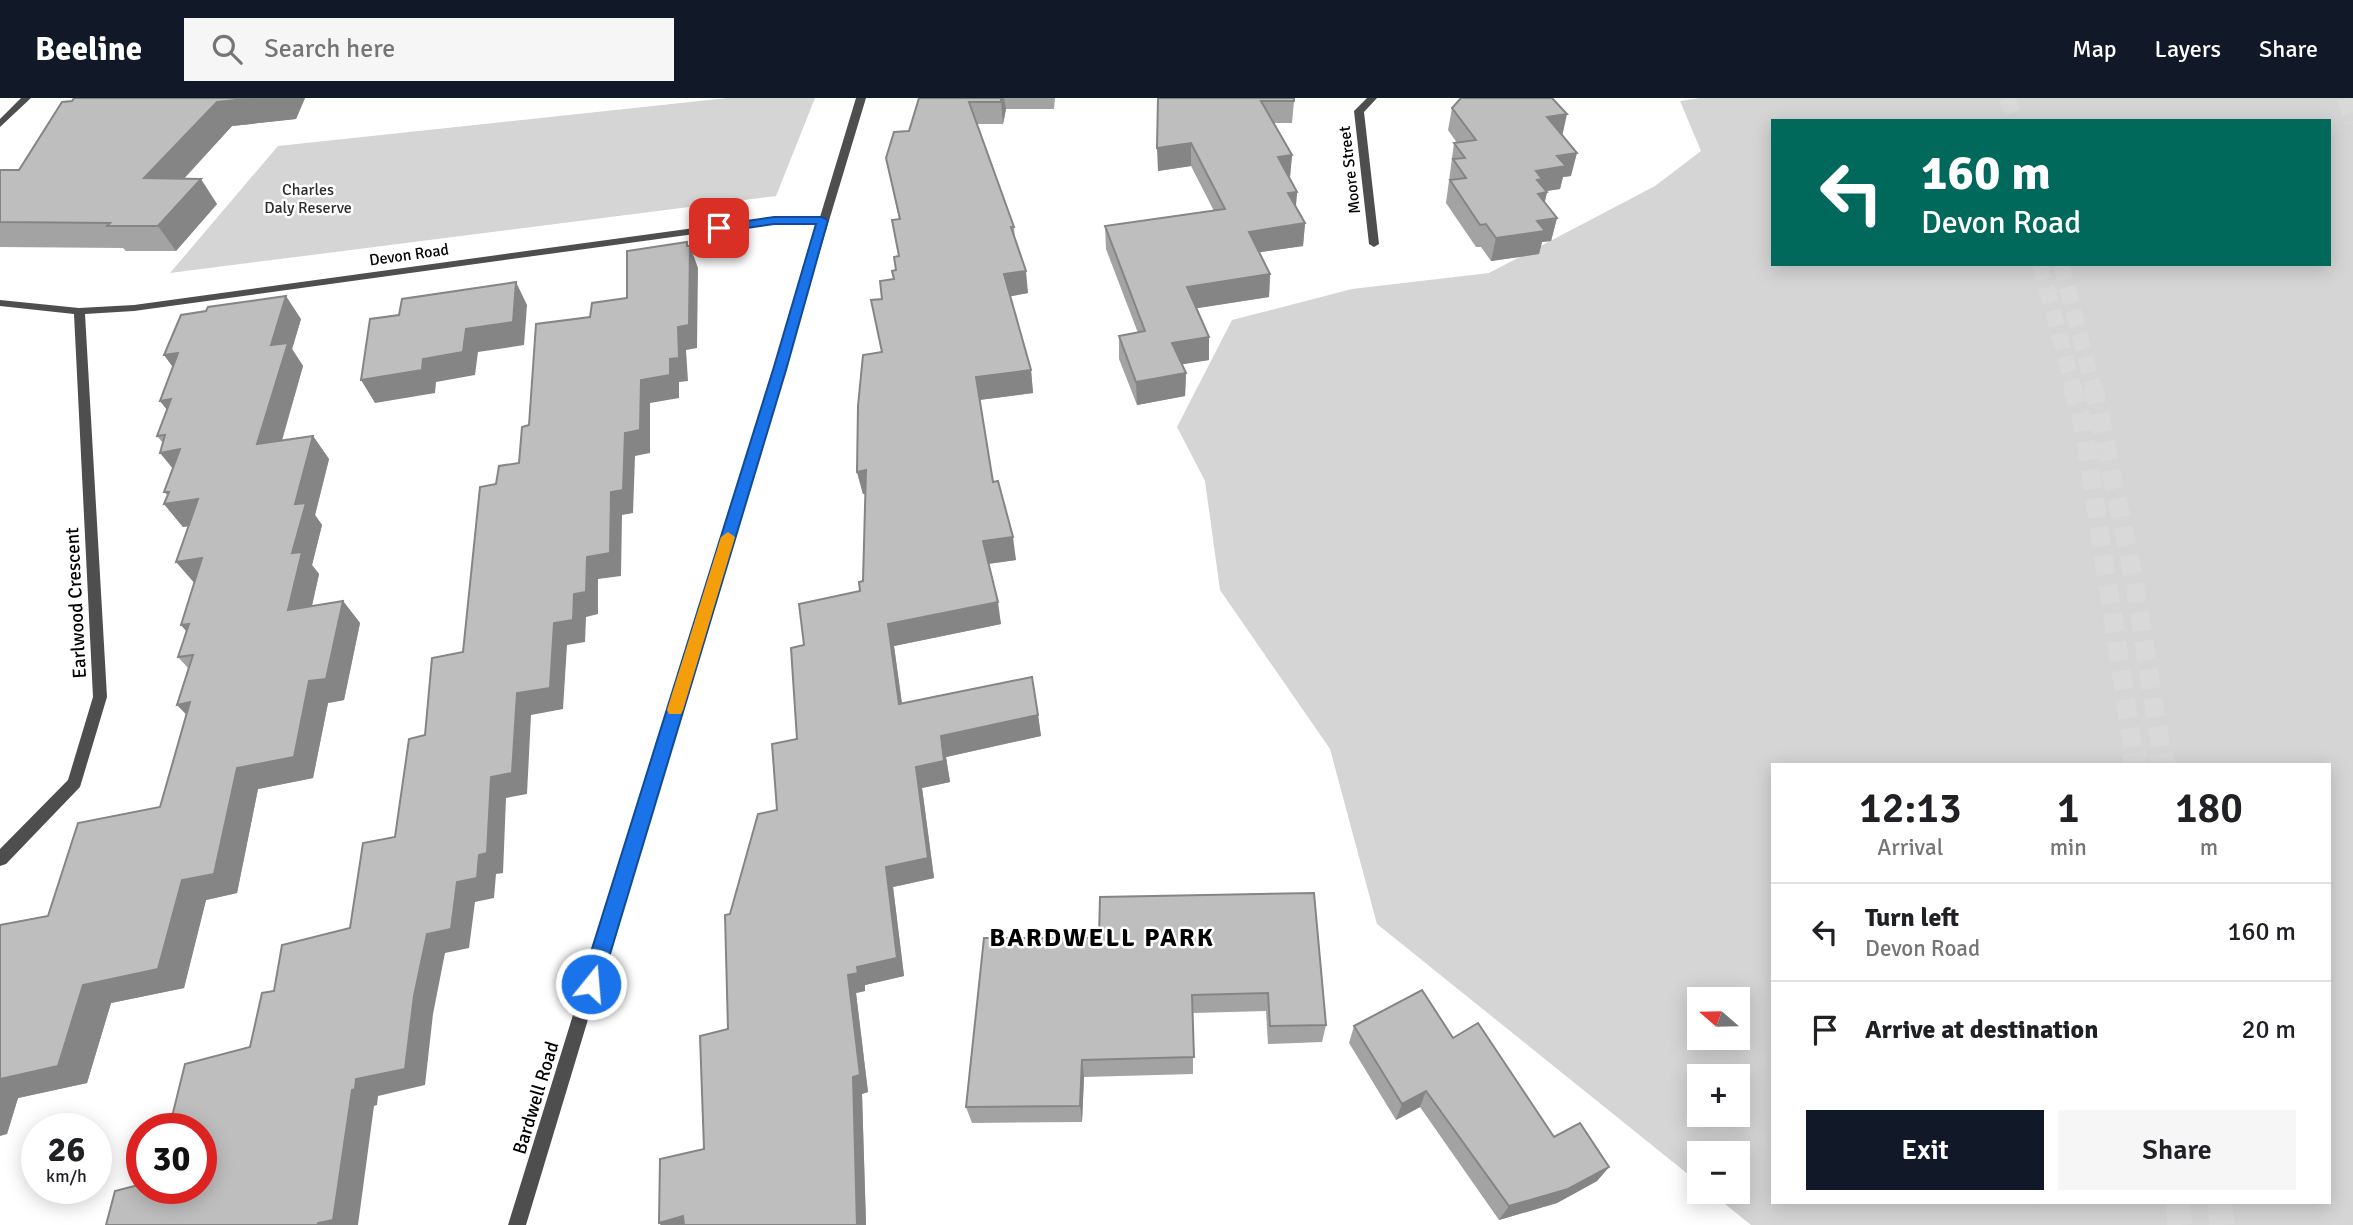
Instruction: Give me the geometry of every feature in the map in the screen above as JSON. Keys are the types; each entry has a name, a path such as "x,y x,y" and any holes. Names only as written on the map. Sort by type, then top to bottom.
{"street":[{"path":"0,124 26,98"},
{"name":"Bardwell Road","path":"517,1225 861,98"},
{"name":"Moore Street","path":"1372,98 1359,111 1374,244"},
{"name":"Devon Road","path":"0,303 79,311 134,308 774,220 822,220"},
{"name":"Earlwood Crescent","path":"0,859 75,783 100,698 79,311"}],"green space":[{"name":"Charles Daly Reserve","path":"727,98 815,98 776,196 170,273 278,146"},
{"path":"1700,98 2353,98 2353,1225 1751,1225 1725,1204 1750,1204 1750,1141 1687,1141 1687,1173 1377,924 1330,749 1220,590 1205,481 1177,427 1232,320 1352,289 1489,273 1655,186 1701,151 1680,101"}],"building":[{"path":"74,98 256,98 217,102 144,178 201,179 158,226 0,222 0,170 19,170 62,102 72,101"},
{"path":"919,98 1001,98 1001,102 969,102 1014,227 1011,227 1026,271 1004,274 1031,370 976,377 993,482 998,481 1013,537 983,541 998,602 888,624 899,704 1032,677 1038,715 941,736 944,761 916,767 928,858 886,867 897,958 857,967 858,973 848,975 860,1075 853,1077 857,1225 684,1225 683,1216 659,1223 660,1159 704,1149 700,1036 728,1029 725,915 730,914 758,814 777,810 772,744 797,739 791,648 804,645 799,604 860,591 859,582 863,581 866,470 857,472 858,406 863,355 882,352 871,300 882,299 880,281 894,279 894,257 899,256 892,220 900,219 886,158 894,132 909,131"},
{"path":"1158,98 1294,98 1294,101 1261,101 1292,155 1278,157 1297,192 1288,193 1305,223 1249,232 1270,274 1187,287 1209,337 1172,343 1186,373 1136,382 1119,336 1145,331 1105,226 1225,209 1191,143 1157,148"},
{"path":"1461,98 1552,98 1567,114 1547,117 1577,153 1557,156 1566,166 1536,171 1542,179 1537,180 1547,192 1538,194 1557,218 1537,221 1545,231 1496,238 1486,224 1480,225 1450,180 1466,178 1453,159 1465,158 1454,143 1476,140 1452,108"},
{"path":"687,242 687,246 690,246 689,325 678,327 679,358 670,359 670,375 641,380 640,430 625,433 623,490 611,492 610,553 587,557 586,592 574,594 573,620 554,623 550,688 517,693 512,773 491,777 487,853 479,855 477,878 457,882 451,929 427,934 414,996 405,1069 356,1079 355,1089 352,1090 333,1220 318,1225 106,1225 115,1191 126,1188 126,1204 217,1204 217,1113 173,1113 185,1064 250,1047 262,993 274,991 282,945 350,928 363,843 395,837 409,739 425,735 432,658 463,652 480,487 496,484 499,466 519,463 522,427 529,425 536,324 590,317 592,303 627,298 627,251"},
{"path":"516,282 513,322 466,329 463,352 423,359 422,370 361,380 370,319 399,315 402,299"},
{"path":"286,296 271,345 288,343 257,444 313,436 295,504 306,503 292,553 302,552 288,610 343,601 326,679 309,681 294,757 237,768 214,874 182,880 158,969 83,985 58,1066 0,1079 0,925 48,916 78,823 160,807 190,702 177,705 193,655 178,657 189,624 181,625 202,558 176,562 198,499 164,504 169,492 164,492 180,449 160,453 165,435 157,436 171,399 160,401 178,353 164,355 181,315 206,311 208,307"},
{"path":"1314,893 1326,1025 1270,1026 1268,993 1192,995 1194,1057 1082,1060 1080,1106 966,1107 984,938 1099,938 1100,897"},
{"path":"1422,990 1453,1038 1478,1023 1554,1137 1580,1123 1609,1167 1568,1189 1509,1206 1426,1091 1402,1104 1354,1026"}],"tunnel":[{"path":"2007,98 2015,119"},
{"path":"2345,98 2353,122"},
{"path":"2041,266 2073,386"},
{"path":"2062,266 2093,386"},
{"path":"2072,385 2083,424 2134,755"},
{"path":"2093,385 2133,575 2162,755"},
{"path":"2134,753 2136,763"},
{"path":"2161,753 2163,763"},
{"path":"2178,1204 2180,1225"},
{"path":"2220,1204 2222,1225"}],"slow traffic":[{"path":"675,710 728,537"}],"district":[{"name":"BARDWELL PARK","path":"1102,938"}],"route":[{"path":"591,984 779,370 822,220 774,220 719,228"}]}
